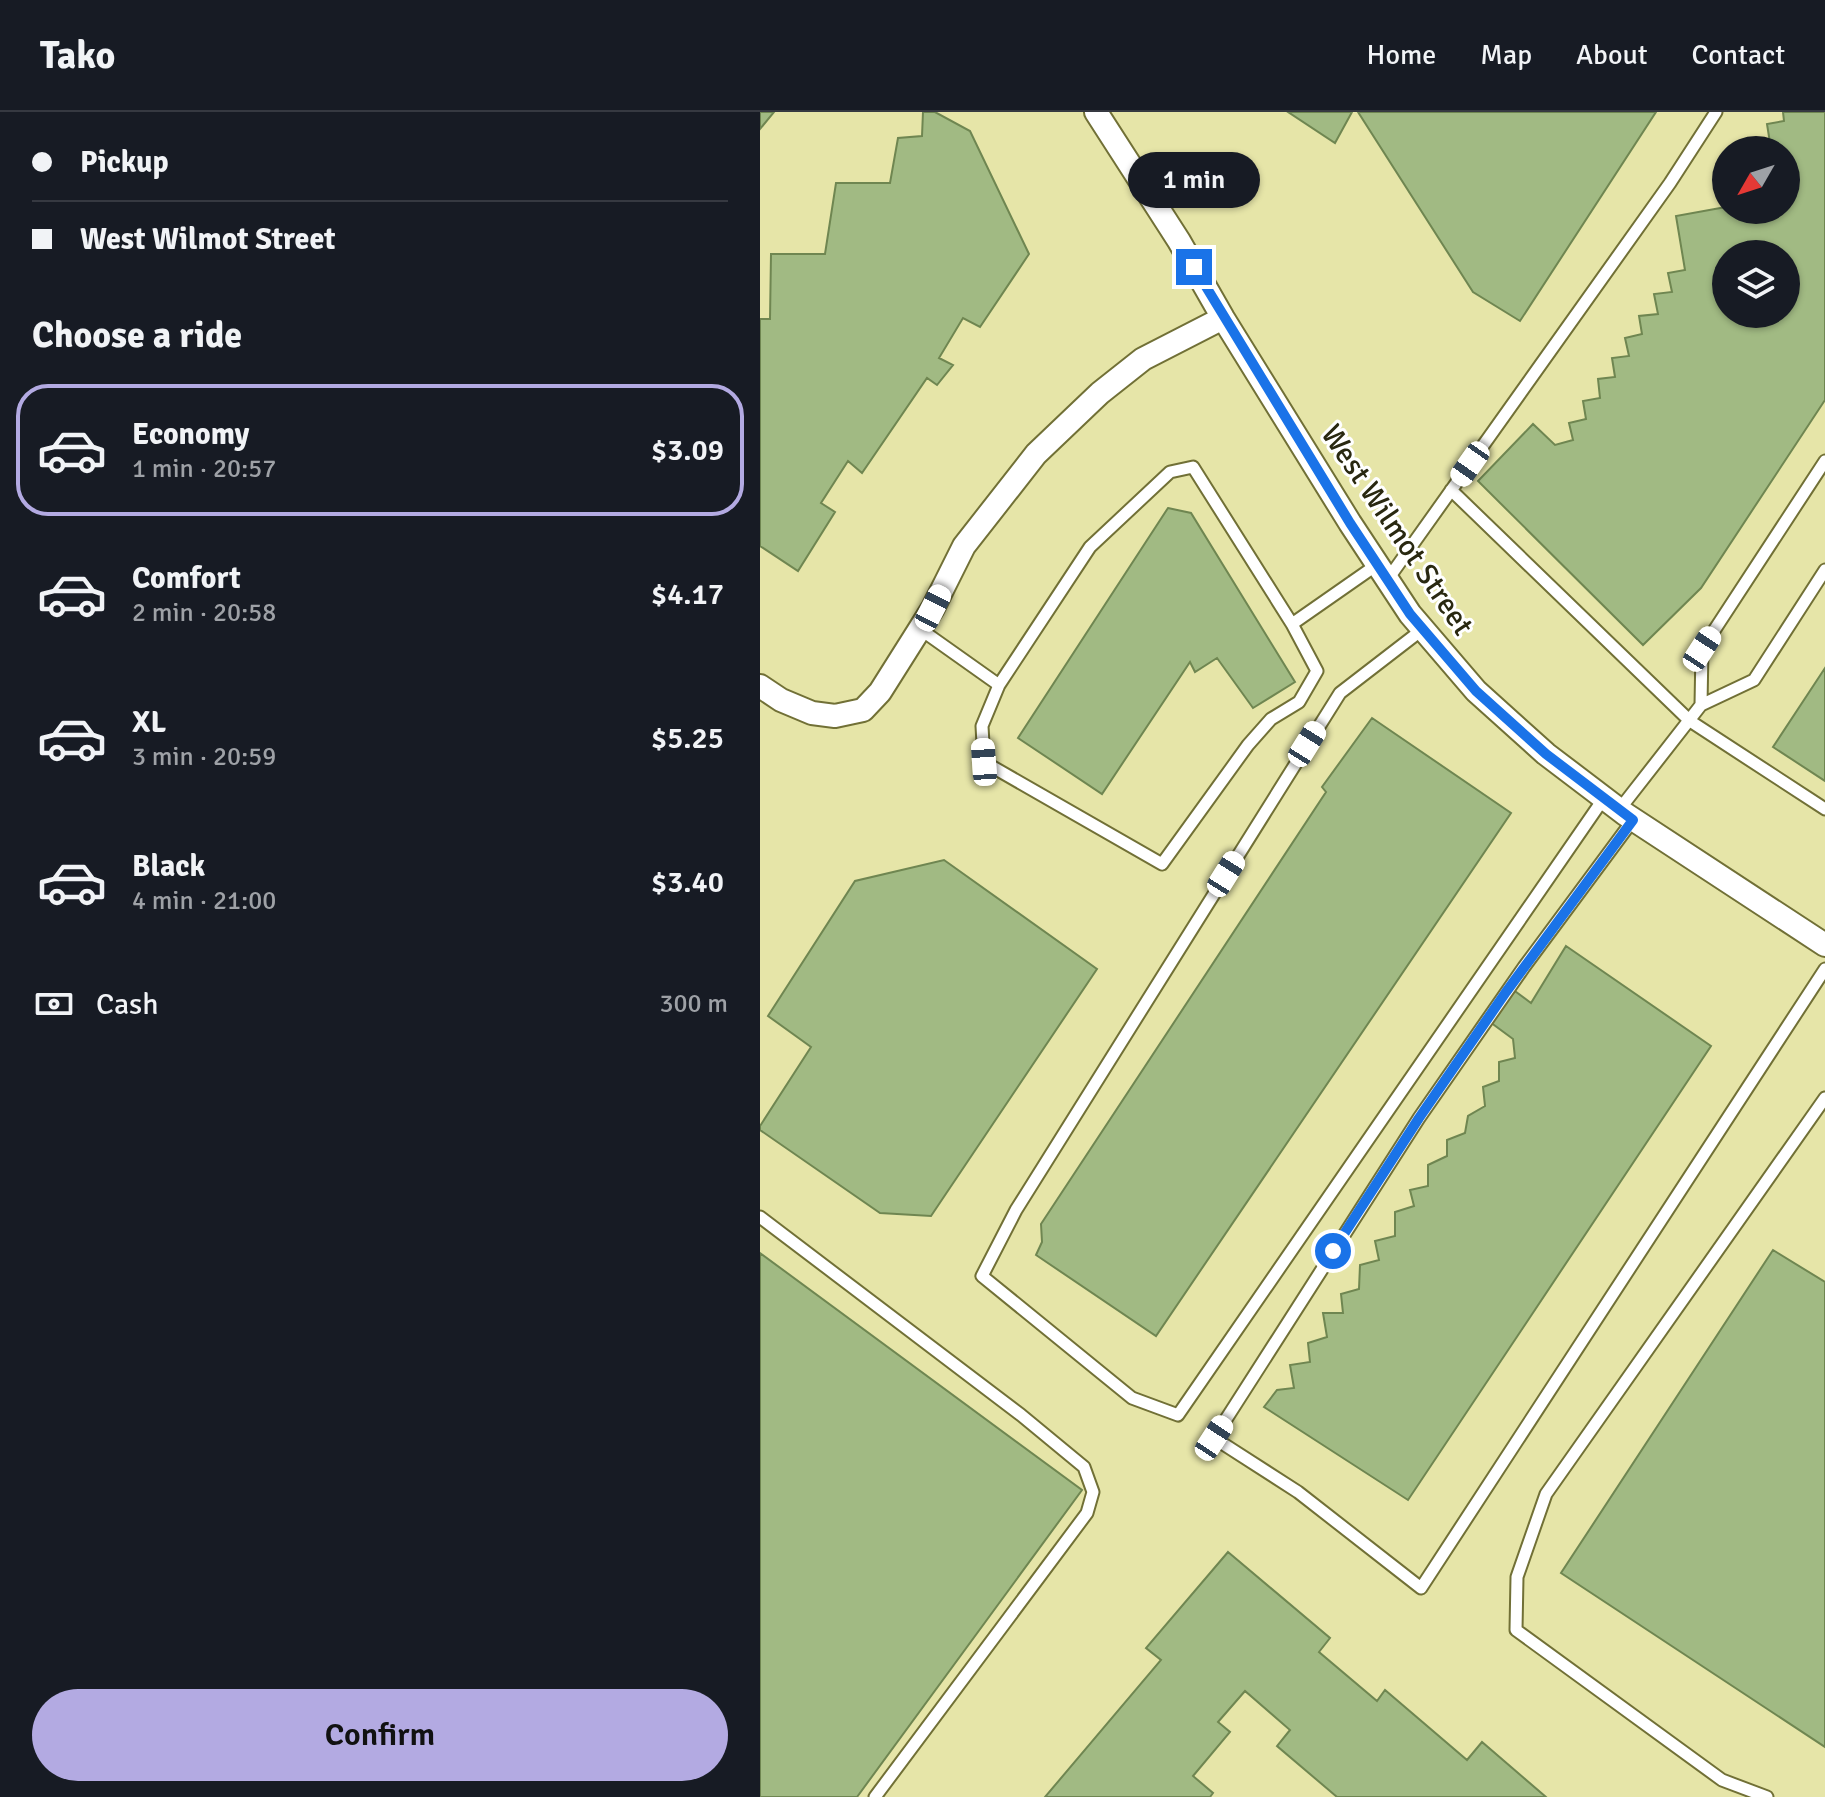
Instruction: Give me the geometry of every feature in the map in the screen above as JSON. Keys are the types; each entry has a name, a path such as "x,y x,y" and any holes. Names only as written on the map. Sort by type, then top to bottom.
{"street":[{"name":"West Wilmot Street","path":"1096,112 1383,572 1423,629 1476,691 1546,754 1619,809 1825,945"},
{"path":"760,686 781,700 812,713 835,716 863,710 880,692 920,629 964,546 1036,454 1100,393 1143,359 1223,318"}],"lane":[{"path":"1292,624 1383,572 1451,490 1670,183 1716,112"},
{"path":"1701,705 1702,649 1825,461"},
{"path":"1193,467 1292,624 1317,671 1299,702 1271,719 1248,745 1162,864 984,762 982,726 999,685 1090,547 1170,472 1193,467"},
{"path":"1451,490 1690,721 1825,809"},
{"path":"1423,629 1340,693 1016,1210 982,1276 1132,1398 1178,1415 1619,809 1701,705 1754,680 1825,570"},
{"path":"920,629 999,685"},
{"path":"1619,809 1524,967 1419,1118 1214,1438 1298,1492 1421,1588 1825,969"},
{"path":"1767,1797 1722,1780 1516,1630 1517,1577 1546,1494 1825,1098"},
{"path":"760,1217 1021,1415 1084,1467 1093,1492 1087,1513 875,1797"}],"building":[{"path":"760,112 774,112 760,129"},
{"path":"923,112 935,112 970,131 1029,254 980,327 963,318 939,358 953,365 937,385 927,378 862,473 848,461 821,503 835,512 798,571 760,546 760,319 770,319 771,254 825,254 836,183 890,183 898,138 922,136"},
{"path":"1288,112 1352,112 1335,143"},
{"path":"1358,112 1656,112 1520,321 1473,292"},
{"path":"1783,112 1825,112 1825,400 1701,588 1643,645 1478,481 1533,424 1555,445 1573,440 1569,423 1586,419 1583,401 1600,398 1598,379 1615,377 1612,358 1629,356 1625,338 1642,334 1639,316 1658,314 1654,294 1672,292 1668,273 1685,270 1676,216 1712,210 1712,224 1800,224 1800,136 1769,136 1767,124 1784,121"},
{"path":"1168,508 1191,513 1295,682 1253,708 1217,658 1195,672 1190,662 1102,794 1018,738"},
{"path":"1825,668 1825,781 1773,747"},
{"path":"1372,718 1511,813 1156,1336 1036,1255 1042,1242 1041,1224 1326,792 1322,787"},
{"path":"944,860 1097,969 931,1216 880,1213 760,1130 811,1047 768,1016 855,881"},
{"path":"1566,946 1711,1046 1408,1500 1264,1407 1277,1390 1294,1388 1290,1365 1310,1362 1308,1343 1327,1337 1323,1313 1343,1313 1341,1294 1359,1289 1360,1265 1379,1260 1375,1241 1395,1236 1395,1212 1414,1206 1410,1190 1428,1186 1428,1165 1447,1156 1447,1140 1465,1133 1468,1116 1485,1106 1483,1087 1499,1081 1499,1062 1515,1058 1513,1039 1490,1022 1512,989 1531,1003"},
{"path":"1773,1250 1825,1282 1825,1747 1561,1573"},
{"path":"760,1253 1082,1490 857,1797 760,1797"},
{"path":"1228,1552 1330,1638 1319,1652 1377,1701 1385,1690 1467,1760 1482,1742 1546,1797 1337,1797 1277,1746 1290,1730 1245,1691 1218,1722 1230,1732 1193,1776 1213,1793 1210,1797 1045,1797 1161,1660 1146,1648"}],"route":[{"path":"1194,267 1350,523 1410,614 1476,691 1546,754 1633,820 1506,992 1333,1251"}]}
